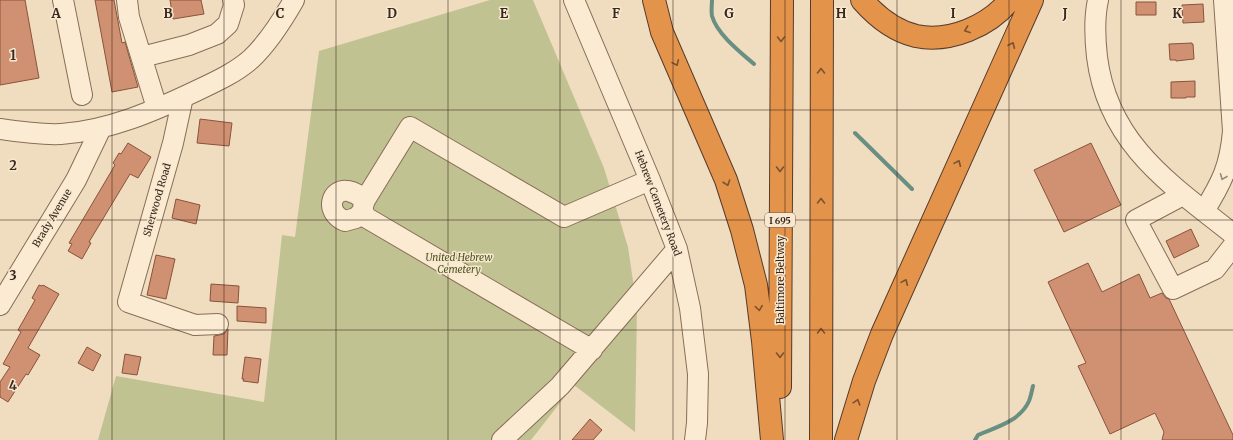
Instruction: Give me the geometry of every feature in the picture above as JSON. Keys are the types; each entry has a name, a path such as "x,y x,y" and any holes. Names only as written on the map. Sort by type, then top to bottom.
{"highway":[{"path":"648,0 726,180 742,230 756,285 763,340 772,440"},
{"path":"654,0 662,32"},
{"name":"Baltimore Beltway","path":"780,440 782,0"},
{"path":"821,440 822,0"},
{"path":"862,0 879,18 898,29 916,36 934,37 950,36 980,25 1002,9 1010,0"},
{"path":"846,440 864,381 882,334 1032,0"}],"street":[{"path":"63,0 82,95"},
{"path":"127,0 129,17 158,108"},
{"path":"142,57 189,46 217,34 228,24 234,5 233,0"},
{"path":"0,130 60,134 101,128 158,108 183,97 234,72 250,59 266,43 294,0"},
{"name":"Hebrew Cemetery Road","path":"574,0 650,180 677,249 690,308 698,374 698,423 695,440"},
{"path":"1098,0 1096,8 1095,44 1098,68 1108,101 1116,120 1131,143 1151,166 1184,195 1233,234"},
{"path":"1204,211 1224,177 1233,131 1224,0"},
{"name":"Sherwood Road","path":"183,97 173,143 128,302 195,325 218,324"},
{"path":"592,350 367,218 363,206 410,127 564,217 650,180"},
{"name":"Brady Avenue","path":"0,305 76,180 101,128"},
{"path":"1184,195 1136,220 1172,289 1215,269 1233,246"},
{"path":"502,440 560,386 677,249"}],"green space":[{"name":"United Hebrew Cemetery","path":"490,0 533,0 604,168 628,247 637,308 635,432 574,385 531,440 98,440 116,376 264,402 282,235 295,237 319,51"}],"building":[{"path":"0,0 25,0 39,78 0,85"},
{"path":"95,0 114,0 122,43 125,42 138,87 112,92"},
{"path":"170,0 201,0 204,14 173,19"},
{"path":"1136,2 1156,2 1156,15 1136,15"},
{"path":"1203,4 1204,22 1183,23 1182,5"},
{"path":"1192,43 1194,59 1176,61 1170,60 1169,44"},
{"path":"1195,81 1195,97 1171,98 1171,82"},
{"path":"200,119 232,123 229,146 197,143"},
{"path":"128,143 151,157 138,178 130,174 89,242 91,243 82,259 68,251 72,244 69,243 115,165 113,163"},
{"path":"1091,143 1121,205 1064,232 1034,170"},
{"path":"176,199 200,205 196,224 172,218"},
{"path":"1191,229 1199,246 1174,258 1166,241"},
{"path":"156,255 175,259 166,299 147,295"},
{"path":"1088,263 1102,292 1139,274 1150,298 1162,293 1169,299 1233,435 1233,440 1162,440 1164,432 1155,413 1110,434 1078,366 1086,363 1048,282"},
{"path":"211,284 239,286 238,303 210,301"},
{"path":"39,285 43,285 59,294 28,348 40,355 28,375 26,374 8,402 0,397 0,382 10,367 3,364 21,332 18,330 35,300 32,298"},
{"path":"237,306 266,308 266,323 237,321"},
{"path":"228,329 227,355 213,355 214,336 224,334"},
{"path":"87,347 101,355 93,371 78,363"},
{"path":"125,354 141,357 137,375 122,373"},
{"path":"245,357 261,359 258,383 243,381 244,379 242,379"},
{"path":"590,419 602,430 593,440 572,440"}],"waterway":[{"path":"712,0 712,16 715,23 724,36 754,64"},
{"path":"855,133 912,189"},
{"path":"975,440 978,435 1000,426 1020,414 1029,401 1033,386"}]}
